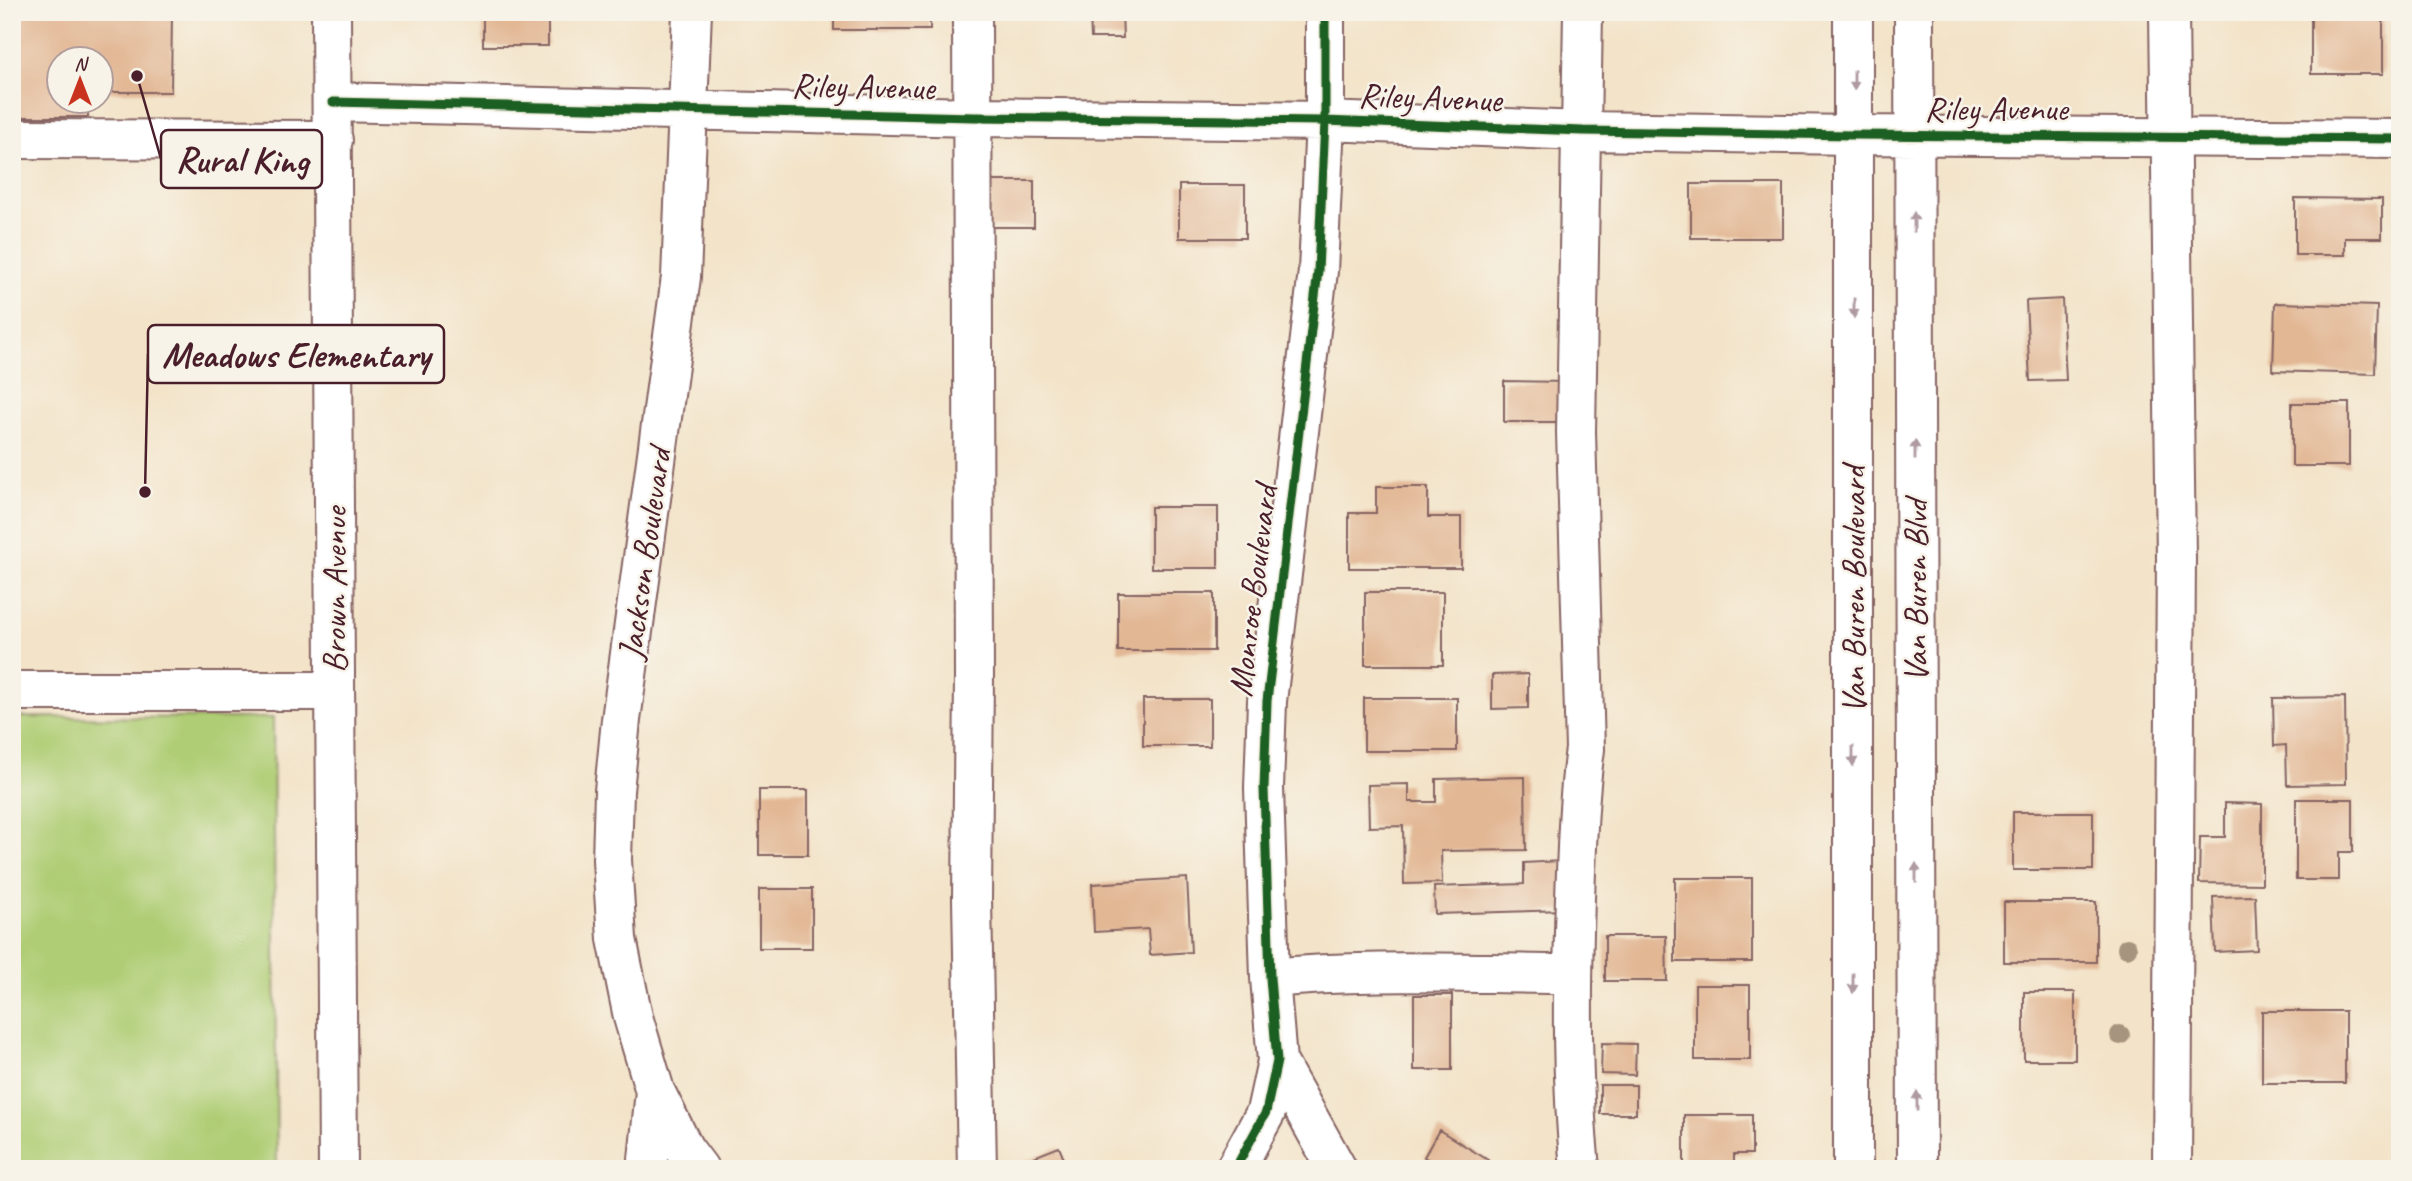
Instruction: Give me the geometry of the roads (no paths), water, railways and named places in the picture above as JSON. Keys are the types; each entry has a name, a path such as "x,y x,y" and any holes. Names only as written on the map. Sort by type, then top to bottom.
{"street":[{"name":"Brown Avenue","path":"331,12 338,1169"},
{"name":"Jackson Boulevard","path":"692,12 681,277 621,720 614,791 612,860 617,939 633,1017 655,1091 684,1149 699,1169"},
{"path":"972,12 972,899 977,1169"},
{"name":"Monroe Boulevard","path":"1235,1169 1266,1112 1276,1061 1270,978 1264,788 1267,701 1318,271 1325,121 1325,12"},
{"path":"1580,1169 1576,1126 1573,974 1579,788 1586,750 1576,432 1583,12"},
{"name":"Van Buren Boulevard","path":"1853,12 1853,1169"},
{"name":"Van Buren Blvd","path":"1914,12 1917,1169"},
{"path":"2169,12 2176,558 2172,1169"},
{"name":"Riley Avenue","path":"333,102 974,117 1325,121 1583,131 2400,139"},
{"path":"12,139 333,140"},
{"path":"12,691 335,691"},
{"path":"1270,978 1376,974 1573,974"},
{"name":"Monroe Boulevard","path":"1276,1061 1337,1169"},
{"name":"Jackson Boulevard","path":"646,1169 655,1091"}],"place":[{"name":"Rural King","path":"137,76"},
{"name":"Meadows Elementary","path":"145,492"}]}
